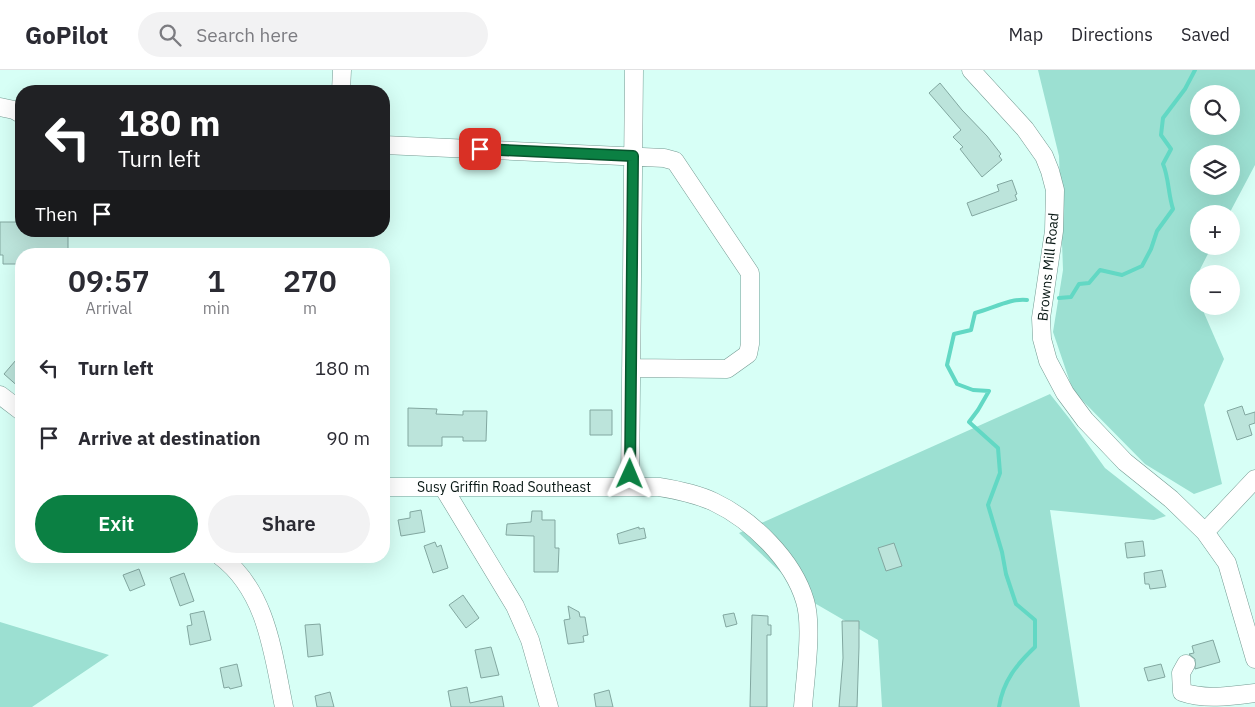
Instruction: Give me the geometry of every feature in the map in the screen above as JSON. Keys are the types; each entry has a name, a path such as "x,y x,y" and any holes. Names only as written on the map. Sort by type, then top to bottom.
{"street":[{"path":"341,85 342,70"},
{"path":"630,486 634,70"},
{"name":"Browns Mill Road","path":"971,70 1025,129 1044,156 1050,171 1055,190 1054,231 1041,318 1042,339 1048,361 1065,393 1085,420 1125,462 1206,532 1227,563 1255,658"},
{"path":"0,107 15,111"},
{"path":"390,144 633,156 664,158 675,161 750,273 750,344 748,354 727,369 631,368"},
{"path":"0,395 15,406"},
{"path":"1206,532 1252,485"},
{"name":"Susy Griffin Road Southeast","path":"390,487 659,487 684,491 715,503 746,521 772,545 792,572 805,601 808,627 803,707"},
{"path":"443,487 515,606 530,640 549,707"},
{"path":"227,563 254,594 270,640 284,707"},
{"path":"1186,664 1181,673 1182,692 1192,696 1255,694"}],"green space":[{"path":"1038,70 1255,70 1255,165 1240,193 1240,145 1190,145 1190,195 1239,195 1234,205 1190,205 1190,255 1207,255 1202,265 1190,265 1190,315 1205,315 1224,359 1204,405 1222,484 1194,494 1145,464 1073,391 1053,332 1063,270 1059,156"},
{"path":"1050,394 1105,468 1166,516 1154,520 1050,510 1080,707 882,707 878,640 811,601 739,533"},
{"path":"0,622 109,655 32,707 0,707"}],"building":[{"path":"940,83 1001,154 999,156 1002,160 982,177 960,149 963,147 953,137 961,130 929,93"},
{"path":"1012,180 1017,200 972,216 967,203 999,191 997,185"},
{"path":"0,222 15,222 15,237 68,237 68,248 15,248 15,264 3,264 3,255 0,255"},
{"path":"15,361 15,384 4,374"},
{"path":"1242,406 1245,415 1255,412 1255,423 1249,425 1252,435 1237,440 1227,411"},
{"path":"408,408 437,409 436,414 463,415 463,411 487,411 486,441 463,441 463,437 442,437 442,446 408,446"},
{"path":"590,410 612,410 612,435 590,435"},
{"path":"421,510 425,532 401,536 398,520 410,518 410,512"},
{"path":"532,511 542,511 542,520 555,520 555,548 559,548 558,572 534,572 534,536 506,535 507,524 531,522"},
{"path":"639,527 639,529 644,528 646,538 619,544 617,534"},
{"path":"1143,541 1145,556 1127,558 1125,543"},
{"path":"435,542 437,547 441,545 448,568 433,573 424,546"},
{"path":"894,543 902,566 886,571 878,548"},
{"path":"139,569 145,585 130,591 123,575"},
{"path":"1162,570 1166,587 1150,589 1149,584 1145,584 1144,573"},
{"path":"184,573 194,601 180,606 170,578"},
{"path":"463,595 479,618 466,628 449,605"},
{"path":"568,606 579,612 580,617 585,617 588,635 583,636 584,642 568,644 564,620 570,619"},
{"path":"204,611 211,640 190,645 187,626 192,625 190,614"},
{"path":"734,613 737,624 726,627 723,615"},
{"path":"752,615 768,616 768,625 771,625 771,635 767,635 767,707 750,707"},
{"path":"842,621 859,621 857,707 839,707 843,658"},
{"path":"320,624 323,655 308,657 305,625"},
{"path":"1213,640 1220,662 1195,669 1195,659 1189,654 1194,653 1192,646"},
{"path":"491,647 499,675 481,678 475,650"},
{"path":"237,664 242,686 230,689 229,687 224,688 220,668"},
{"path":"1161,664 1165,677 1148,681 1144,668"},
{"path":"467,687 470,703 502,696 504,707 451,707 448,691"},
{"path":"609,690 613,707 596,707 594,694"},
{"path":"330,692 334,707 317,707 315,696"}],"waterway":[{"path":"1059,298 1071,297 1079,284 1089,283 1100,270 1122,275 1142,266 1151,249 1157,231 1173,209 1163,164 1171,149 1161,135 1163,118 1185,89 1195,70"},
{"path":"999,707 1007,681 1022,660 1035,647 1035,620 1016,604 988,505 1000,473 998,448 969,422 989,391 973,390 957,384 947,365 954,334 971,330 975,313 1008,302 1027,300"}],"route":[{"path":"480,149 633,156 630,474"}]}
